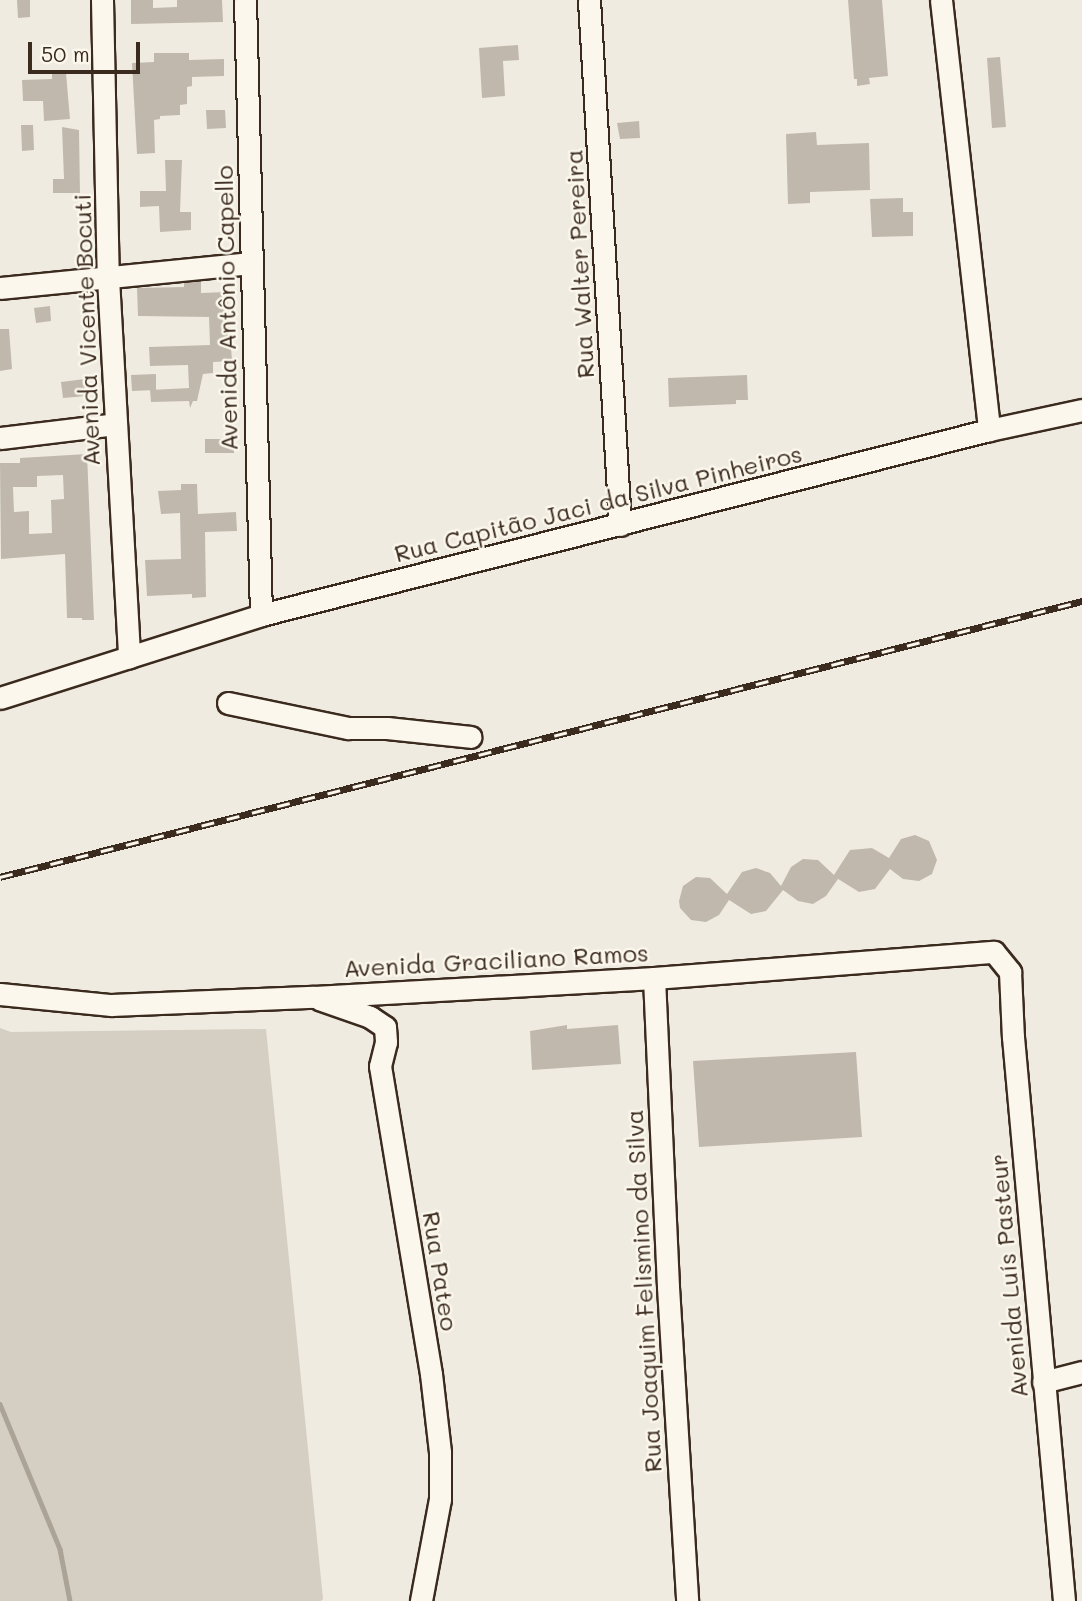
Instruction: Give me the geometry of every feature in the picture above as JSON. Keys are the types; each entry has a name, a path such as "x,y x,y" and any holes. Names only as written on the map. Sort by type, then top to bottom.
{"street":[{"name":"Avenida Vicente Bocuti","path":"102,0 108,278 130,657"},
{"name":"Avenida Antônio Capello","path":"245,0 261,615"},
{"name":"Rua Walter Pereira","path":"590,0 620,525"},
{"path":"941,0 989,430"},
{"path":"0,288 251,264"},
{"name":"Rua Capitão Jaci da Silva Pinheiros","path":"130,657 261,615 989,430 1082,410"},
{"path":"0,438 115,425"},
{"path":"0,698 130,657"},
{"path":"228,704 348,728 387,728 471,737"},
{"name":"Avenida Graciliano Ramos","path":"0,994 111,1005 314,998 380,991 654,978 994,952"},
{"name":"Avenida Luís Pasteur","path":"994,952 1010,972 1043,1382 1064,1601"},
{"name":"Rua Joaquim Felismino da Silva","path":"654,978 668,1287 687,1601"},
{"name":"Rua Pateo","path":"314,998 370,1017 385,1027 386,1042 380,1066 431,1374 440,1452 440,1499 421,1601"},
{"path":"1043,1382 1082,1372"}],"shaded area":[{"path":"0,1028 11,1032 266,1029 323,1599 321,1601 0,1601"}],"building":[{"path":"17,0 30,0 30,17 18,18"},
{"path":"131,0 153,0 153,8 177,7 177,0 222,0 223,22 131,24"},
{"path":"848,0 882,0 888,76 869,78 870,84 857,86 857,79 854,79"},
{"path":"518,45 519,60 503,61 505,96 482,98 479,48"},
{"path":"154,53 189,53 189,60 224,59 224,76 192,77 192,86 187,87 187,104 180,105 180,115 160,116 160,119 154,120 155,153 137,154 132,63 154,62"},
{"path":"1000,57 1006,127 992,128 987,58"},
{"path":"66,73 70,119 44,121 43,101 23,101 22,80 52,79 52,74"},
{"path":"206,110 225,110 226,128 207,129"},
{"path":"639,121 640,138 620,139 617,123"},
{"path":"21,125 33,125 34,150 22,151"},
{"path":"62,127 79,130 80,193 53,193 53,179 64,179"},
{"path":"816,132 817,145 869,143 870,190 810,192 810,203 788,204 786,134"},
{"path":"165,160 182,160 180,212 191,212 191,230 160,232 159,206 140,207 140,191 166,191"},
{"path":"903,198 903,212 913,212 913,236 872,237 870,199"},
{"path":"201,281 201,293 227,292 232,361 213,362 213,373 203,374 197,401 193,401 190,408 189,401 151,402 150,390 189,388 188,365 150,366 149,347 210,345 209,317 138,316 137,288 184,287 184,283"},
{"path":"50,306 51,321 36,323 34,308"},
{"path":"0,329 9,329 12,369 0,371"},
{"path":"156,374 156,390 132,391 131,375"},
{"path":"747,375 748,400 736,400 736,404 669,407 668,378"},
{"path":"85,379 86,396 63,398 61,382"},
{"path":"205,439 234,439 234,453 205,453"},
{"path":"87,454 94,620 67,618 65,554 1,559 0,463 20,463 20,458","holes":["63,475 64,499 51,500 52,533 29,534 29,511 14,512 13,487 37,487 37,476"]},
{"path":"181,484 197,484 198,514 236,512 237,531 205,532 206,597 192,598 192,594 147,596 145,560 181,559 180,513 161,514 158,491 181,490"},
{"path":"915,835 929,841 937,860 932,874 919,881 903,879 890,869 875,889 859,892 835,877 838,879 826,896 813,904 798,901 783,890 766,911 751,914 729,900 719,915 706,922 691,920 680,908 683,886 696,877 710,878 727,894 742,872 756,868 770,873 781,886 791,867 803,859 818,860 834,875 850,850 872,848 889,858 901,839"},
{"path":"567,1025 567,1029 618,1025 621,1064 532,1070 530,1031"},
{"path":"856,1052 862,1137 699,1147 693,1061"}],"waterway":[{"path":"0,1404 60,1549 70,1601"}],"railway":[{"path":"0,877 1082,601"}]}
